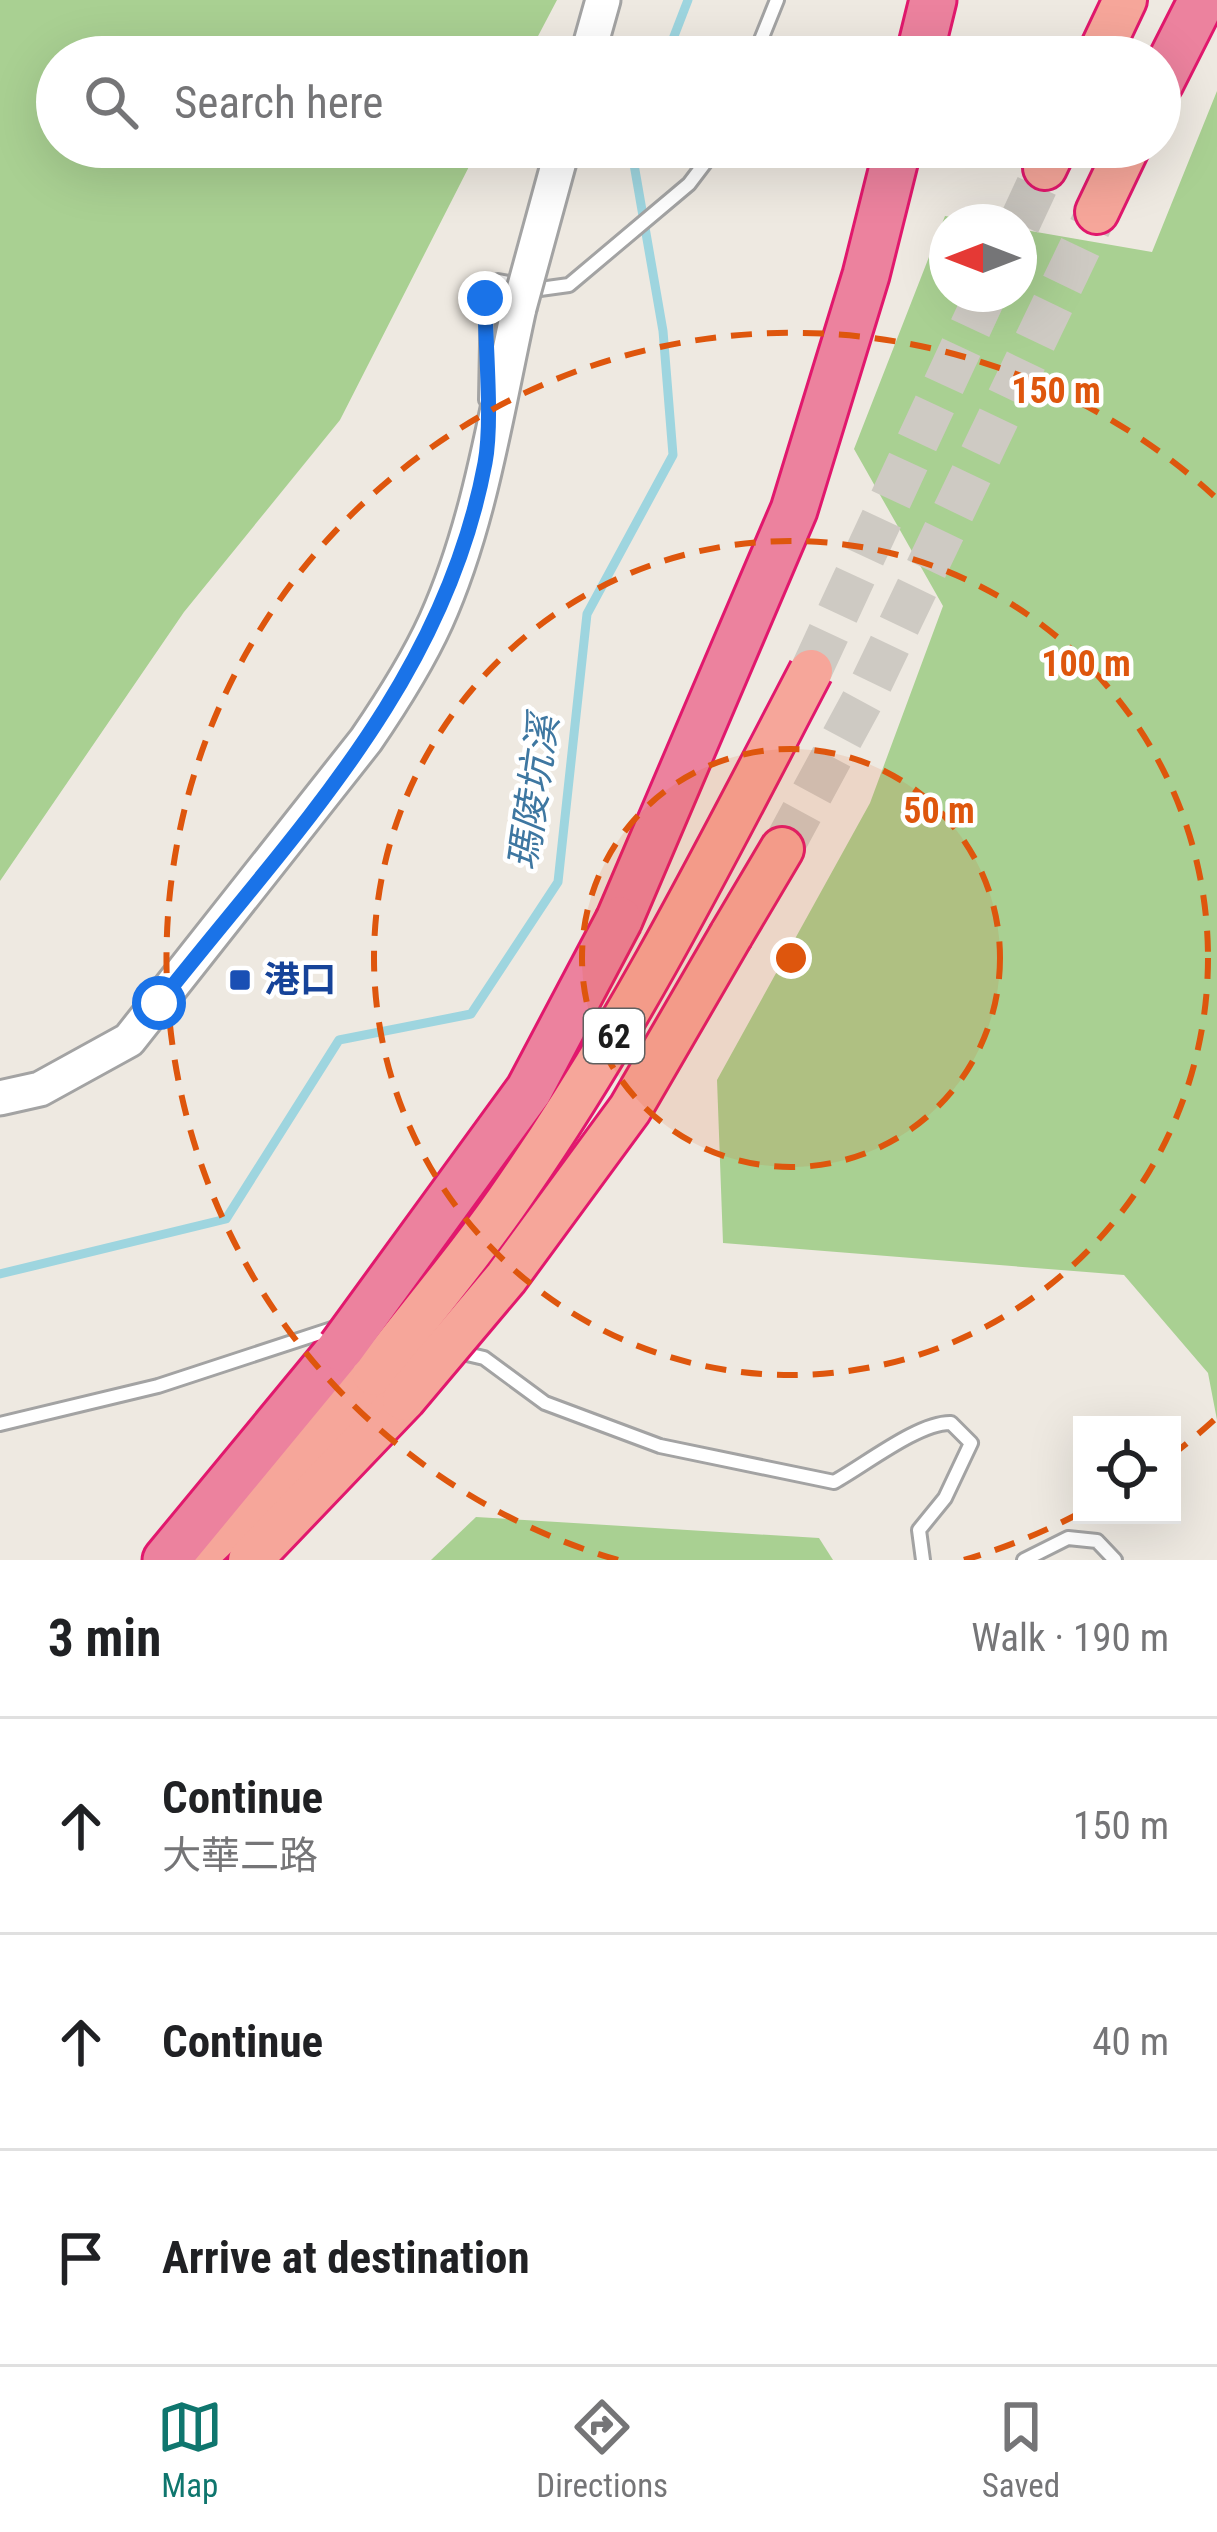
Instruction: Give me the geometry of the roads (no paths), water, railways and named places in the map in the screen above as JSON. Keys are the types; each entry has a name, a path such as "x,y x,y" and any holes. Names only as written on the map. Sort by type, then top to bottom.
{"highway":[{"path":"924,36 932,0"},
{"path":"1108,36 1125,0"},
{"path":"1181,36 1198,0"},
{"path":"166,1560 373,1374 619,920 794,510 866,275 893,168"},
{"path":"1097,212 1118,168"},
{"name":"62","path":"250,1560 373,1374 517,1188 602,1055 683,915 811,670"},
{"name":"62","path":"192,1560 288,1468 373,1374 506,1278 630,1109 782,849"}],"street":[{"path":"593,36 603,0"},
{"path":"0,1098 40,1089 129,1040 366,740 400,689 436,621 462,551 557,168"}],"lane":[{"path":"762,36 777,0"},
{"path":"486,458 488,288 498,281 556,288 578,280 689,184 701,168"},
{"path":"0,1424 158,1386 338,1325 484,1358 544,1403 660,1446 834,1482 920,1430 951,1423 971,1443 945,1498 919,1531 923,1560"},
{"path":"1024,1560 1068,1538 1097,1541 1115,1560"}],"waterway":[{"name":"瑪陵坑溪","path":"674,36 688,0"},
{"name":"瑪陵坑溪","path":"0,1274 226,1219 339,1040 471,1014 558,882 587,614 673,455 663,331 635,168"}],"tunnel":[{"path":"1028,204 1045,168"},
{"path":"782,849 870,686 1097,212"},
{"path":"811,671 978,312"}],"place":[{"name":"港口","path":"240,980"}]}
